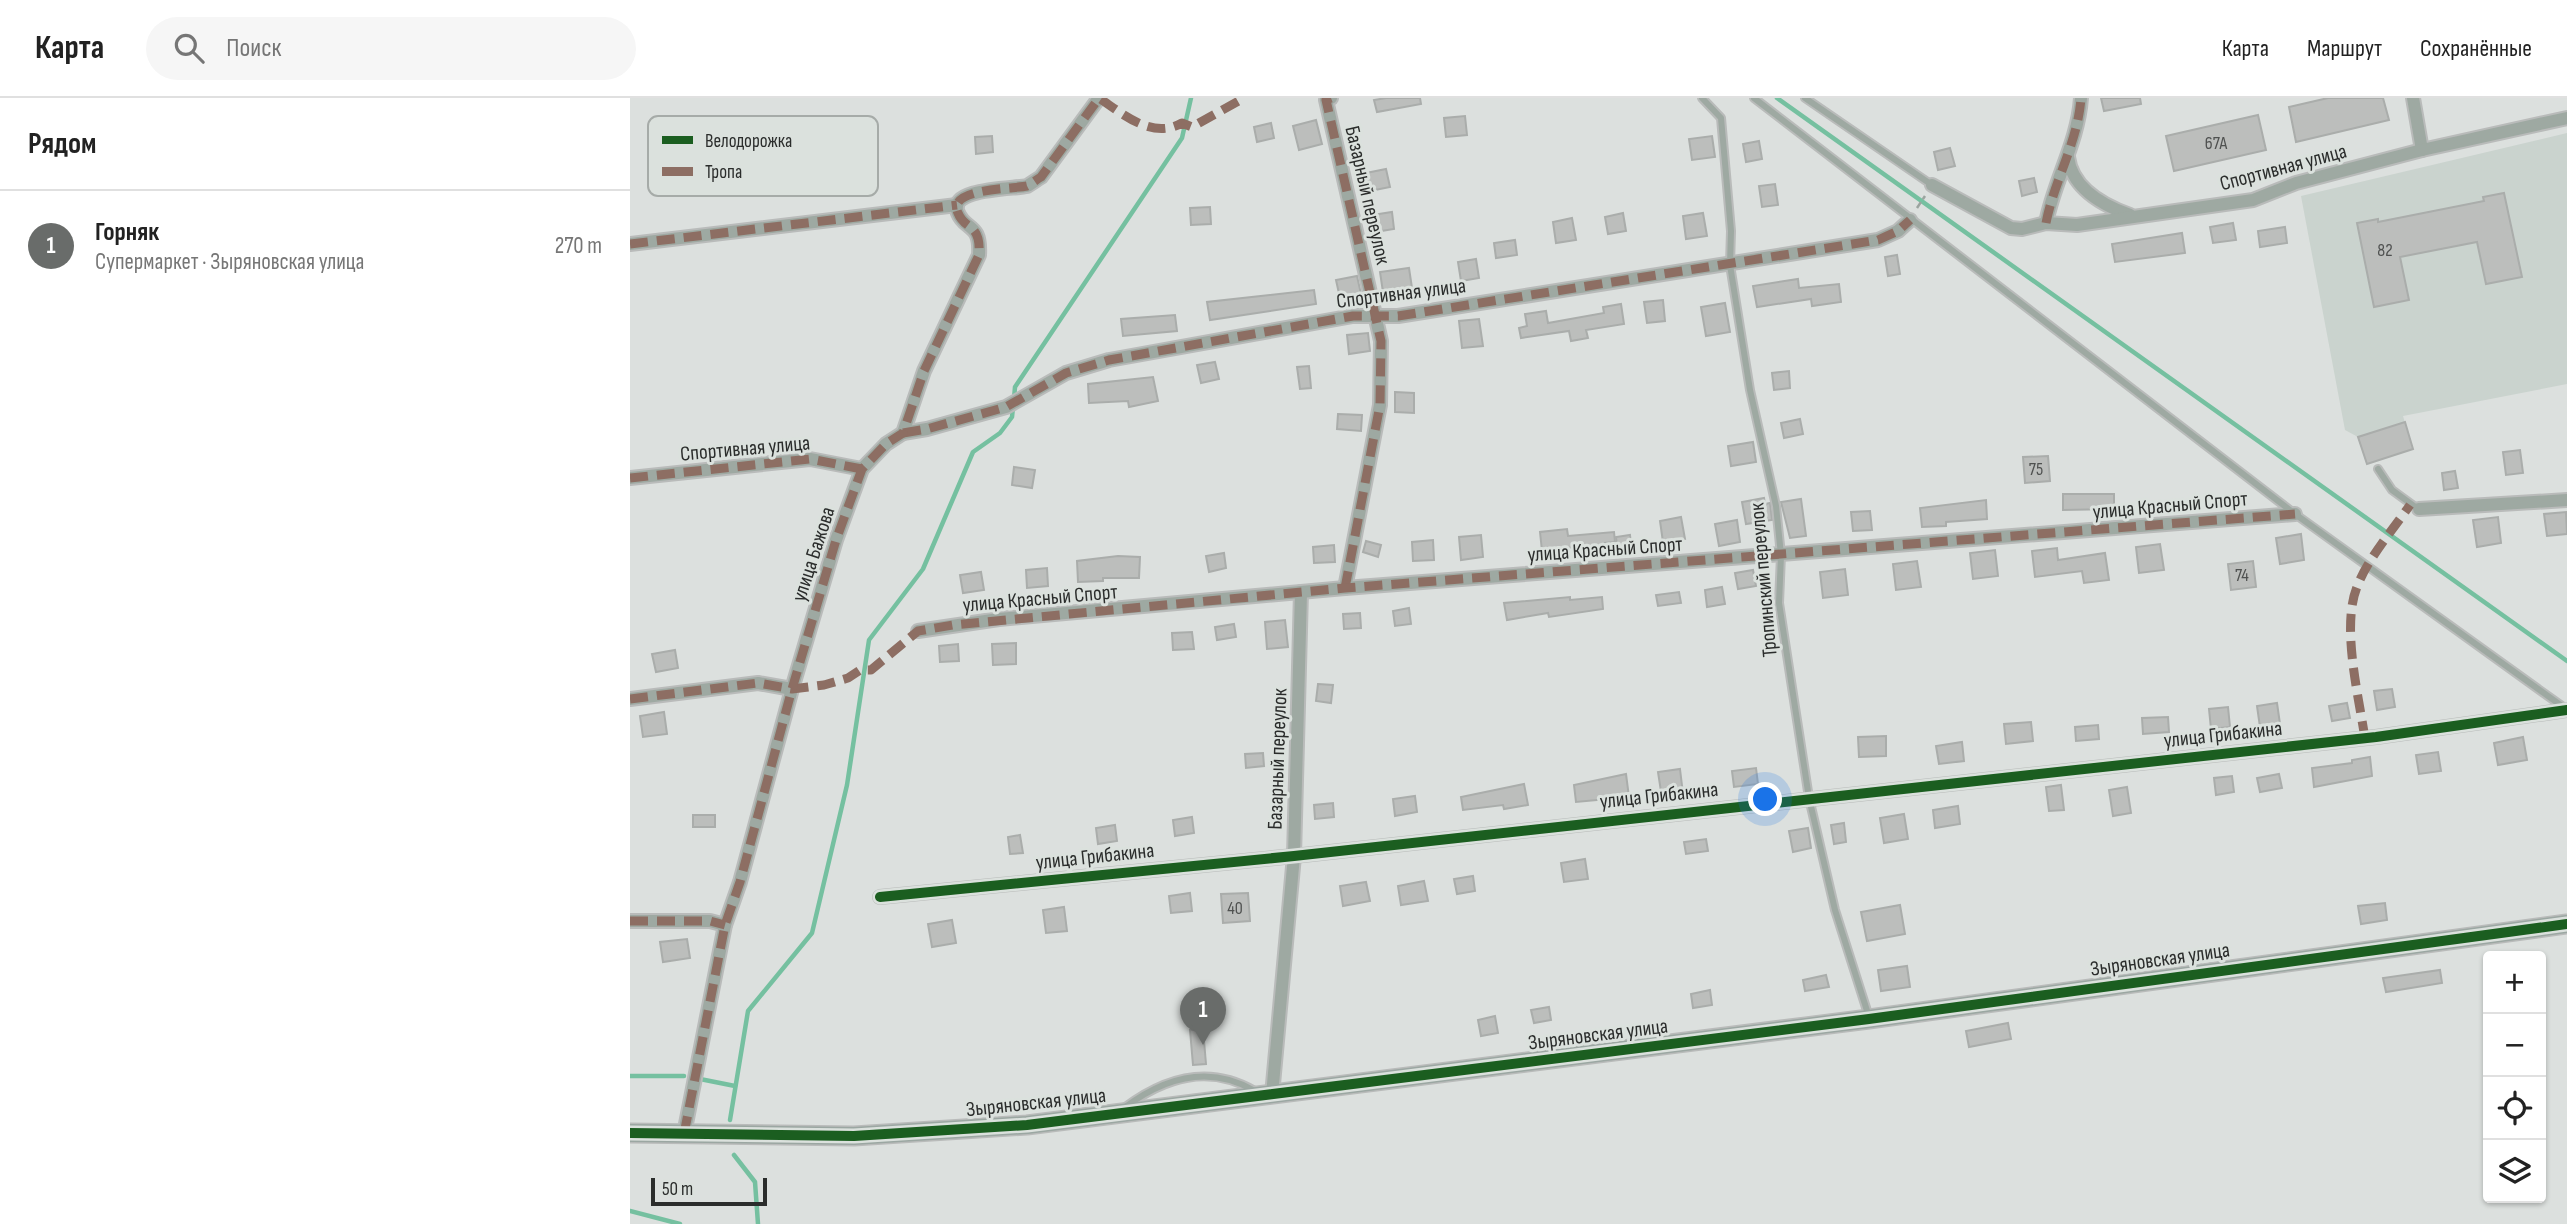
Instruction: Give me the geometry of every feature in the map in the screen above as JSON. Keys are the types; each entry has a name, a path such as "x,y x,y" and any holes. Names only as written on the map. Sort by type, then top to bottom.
{"street":[{"path":"903,433 924,371 979,255 977,234 957,213 961,198 993,189 1028,185 1041,177 1099,98"},
{"path":"2046,223 2068,157 2081,98"},
{"path":"2413,98 2423,150"},
{"name":"Базарный переулок","path":"1329,99 1381,341 1380,405 1345,588"},
{"name":"Спортивная улица","path":"1929,190 2011,228 2022,229 2046,223 2077,225 2253,200 2296,183 2423,150 2567,118"},
{"path":"2068,157 2070,171 2077,184 2116,210 2133,216"},
{"path":"630,244 957,205"},
{"name":"Спортивная улица","path":"903,433 1012,405 1066,373 1109,360 1353,316 1376,317 1730,265 1878,240 1898,231 1913,215"},
{"name":"улица Бажова","path":"684,1134 725,925 740,882 836,540 862,469 886,444 903,433"},
{"name":"Спортивная улица","path":"630,478 810,459 862,469"},
{"path":"2419,509 2567,500"},
{"name":"улица Красный Спорт","path":"918,631 999,620 1345,588 2295,514"},
{"name":"Базарный переулок","path":"1268,1095 1294,856 1301,592"},
{"path":"630,699 758,683 792,689"},
{"name":"улица Грибакина","path":"880,897 1294,856 1809,797 2376,737 2567,710"},
{"path":"630,921 710,921 725,925"},
{"name":"Зыряновская улица","path":"630,1133 855,1136 1027,1125 1869,1018 2567,924"}],"lane":[{"name":"Тропинский переулок","path":"1702,98 1721,118 1731,231 1730,265 1750,390 1776,506 1781,555 1779,603 1809,797 1835,909 1869,1018"},
{"path":"1754,98 1913,215 2295,514 2567,710"},
{"path":"1805,98 1929,190"},
{"path":"2378,469 2392,490 2419,509"},
{"path":"1116,1114 1140,1096 1165,1084 1195,1076 1228,1078 1268,1095"}],"path":[{"path":"1913,215 1929,190"}],"shaded area":[{"path":"2567,133 2567,384 2403,416 2413,449 2367,464 2358,437 2345,430 2301,196"}],"building":[{"path":"1420,98 1421,104 1377,112 1374,100"},
{"path":"2101,98 2140,98 2141,104 2104,111"},
{"path":"2328,98 2383,98 2389,120 2296,142 2289,107"},
{"path":"2258,115 2266,150 2174,171 2166,136"},
{"path":"1465,116 1467,135 1446,137 1444,118"},
{"path":"1316,120 1322,144 1299,150 1293,126"},
{"path":"1271,123 1274,138 1257,142 1254,127"},
{"path":"992,136 993,152 976,154 975,137"},
{"path":"1712,136 1715,157 1692,160 1689,139"},
{"path":"1759,141 1762,159 1746,162 1743,144"},
{"path":"1950,148 1955,166 1938,170 1934,152"},
{"path":"1386,169 1390,187 1360,193 1356,175"},
{"path":"2034,178 2037,192 2022,196 2019,181"},
{"path":"1775,184 1778,205 1762,207 1759,186"},
{"path":"2504,193 2522,277 2486,284 2477,242 2400,257 2409,300 2374,307 2357,223 2378,219 2378,222 2484,201 2483,197"},
{"path":"1210,207 1211,224 1191,225 1190,208"},
{"path":"1392,212 1394,229 1375,232 1372,215"},
{"path":"1623,213 1626,231 1608,234 1605,217"},
{"path":"1703,213 1707,236 1686,239 1683,216"},
{"path":"1572,218 1576,240 1556,243 1553,222"},
{"path":"2233,223 2236,240 2213,243 2210,227"},
{"path":"2285,227 2287,243 2260,247 2258,231"},
{"path":"2182,233 2185,253 2115,262 2112,244"},
{"path":"1515,240 1517,255 1496,258 1494,243"},
{"path":"1897,255 1900,274 1888,276 1885,257"},
{"path":"1476,259 1479,278 1461,281 1458,262"},
{"path":"1409,268 1412,288 1383,292 1380,272"},
{"path":"1357,276 1361,294 1340,298 1336,280"},
{"path":"1798,279 1799,288 1839,284 1841,302 1812,306 1811,299 1757,307 1753,286"},
{"path":"1314,290 1316,304 1210,320 1207,302"},
{"path":"1663,300 1665,321 1647,323 1644,302"},
{"path":"1725,303 1730,332 1706,336 1701,307"},
{"path":"1621,304 1624,324 1586,330 1588,338 1571,341 1569,331 1521,338 1519,328 1527,326 1525,314 1546,311 1548,323 1604,313 1603,307"},
{"path":"1175,315 1177,331 1123,336 1121,319"},
{"path":"1479,319 1483,346 1462,348 1459,321"},
{"path":"1368,333 1370,351 1349,354 1347,335"},
{"path":"1215,362 1219,379 1201,383 1197,365"},
{"path":"1309,366 1311,388 1300,389 1297,367"},
{"path":"1789,371 1790,388 1774,390 1772,373"},
{"path":"1153,377 1158,401 1129,407 1128,401 1089,403 1088,384"},
{"path":"1395,392 1414,393 1414,413 1395,412"},
{"path":"1338,414 1362,415 1361,431 1337,429"},
{"path":"1800,419 1803,434 1784,438 1781,423"},
{"path":"2405,422 2413,449 2367,464 2358,437"},
{"path":"1753,442 1756,462 1731,466 1728,446"},
{"path":"2520,450 2523,473 2506,475 2503,452"},
{"path":"2048,456 2050,481 2025,483 2023,457"},
{"path":"1014,467 1035,470 1032,488 1012,485"},
{"path":"2455,471 2458,488 2444,490 2442,473"},
{"path":"2063,494 2114,494 2114,509 2063,510"},
{"path":"1764,498 1765,504 1770,503 1772,520 1746,524 1742,502"},
{"path":"1801,499 1806,536 1790,538 1781,502"},
{"path":"1986,500 1987,519 1922,527 1920,508"},
{"path":"1870,511 1872,530 1853,531 1851,512"},
{"path":"2566,512 2567,534 2547,536 2544,514"},
{"path":"1681,517 1685,539 1663,542 1660,521"},
{"path":"2498,517 2501,543 2477,547 2473,520"},
{"path":"1737,520 1740,542 1719,546 1715,524"},
{"path":"1567,529 1568,536 1614,532 1615,542 1605,543 1606,549 1584,550 1584,546 1542,551 1540,532"},
{"path":"2301,534 2304,560 2280,564 2276,538"},
{"path":"1481,535 1483,557 1461,560 1459,537"},
{"path":"1630,535 1632,553 1618,555 1616,537"},
{"path":"1433,540 1434,560 1413,561 1412,542"},
{"path":"1366,541 1381,545 1378,557 1363,552"},
{"path":"2160,544 2164,570 2139,573 2136,547"},
{"path":"1334,545 1335,562 1314,563 1313,547"},
{"path":"2057,548 2058,560 2105,553 2109,580 2084,583 2082,571 2035,577 2032,551"},
{"path":"1995,550 1998,576 1973,579 1970,553"},
{"path":"1224,553 1226,568 1209,572 1206,556"},
{"path":"1118,556 1140,557 1139,578 1103,578 1103,581 1078,582 1077,561"},
{"path":"1917,561 1921,587 1896,590 1893,564"},
{"path":"2253,561 2256,587 2231,590 2228,564"},
{"path":"1047,568 1048,586 1027,588 1026,570"},
{"path":"1845,569 1848,595 1823,598 1820,572"},
{"path":"1753,570 1756,586 1738,589 1735,573"},
{"path":"981,572 984,590 963,593 960,575"},
{"path":"1722,587 1725,604 1707,607 1705,590"},
{"path":"1679,592 1681,603 1658,606 1656,595"},
{"path":"1570,597 1570,600 1602,597 1603,609 1549,617 1548,613 1507,620 1504,603"},
{"path":"1409,608 1411,624 1395,626 1393,611"},
{"path":"1360,613 1361,628 1344,629 1343,614"},
{"path":"1285,620 1288,647 1267,649 1265,622"},
{"path":"1234,624 1236,637 1217,640 1215,627"},
{"path":"1192,632 1194,649 1173,650 1172,633"},
{"path":"1016,643 1016,664 993,665 992,644"},
{"path":"958,644 959,661 940,662 939,646"},
{"path":"675,650 678,668 656,672 652,654"},
{"path":"1318,684 1333,685 1331,703 1316,701"},
{"path":"2392,689 2395,707 2377,710 2374,691"},
{"path":"2277,703 2280,724 2260,727 2257,706"},
{"path":"2347,703 2350,718 2332,721 2329,706"},
{"path":"2228,707 2230,727 2211,729 2209,709"},
{"path":"664,712 667,734 643,737 640,716"},
{"path":"2168,717 2169,732 2143,734 2142,718"},
{"path":"2031,722 2033,741 2006,744 2004,724"},
{"path":"2098,725 2099,739 2076,741 2075,727"},
{"path":"1886,736 1886,756 1859,757 1858,737"},
{"path":"2523,737 2527,760 2498,765 2494,743"},
{"path":"1962,742 1964,761 1939,764 1936,746"},
{"path":"2438,752 2441,771 2419,774 2416,755"},
{"path":"1263,753 1264,766 1246,768 1245,754"},
{"path":"2370,757 2372,776 2314,787 2312,768 2352,763 2352,760"},
{"path":"1756,768 1758,784 1734,787 1732,771"},
{"path":"1680,769 1683,794 1662,798 1658,772"},
{"path":"1626,774 1629,797 1576,802 1574,785"},
{"path":"2279,774 2282,788 2260,792 2257,778"},
{"path":"2232,776 2234,792 2216,795 2214,778"},
{"path":"1524,784 1528,805 1504,809 1503,805 1463,810 1461,797"},
{"path":"2061,785 2064,810 2049,811 2046,787"},
{"path":"2127,787 2131,813 2113,816 2109,790"},
{"path":"1415,796 1417,812 1395,816 1393,799"},
{"path":"1333,803 1334,817 1315,819 1314,805"},
{"path":"1958,806 1960,824 1935,828 1933,810"},
{"path":"1904,814 1908,839 1884,843 1880,818"},
{"path":"693,815 715,815 715,827 693,827"},
{"path":"1192,817 1194,833 1175,836 1173,820"},
{"path":"1844,823 1846,842 1834,844 1831,825"},
{"path":"1115,825 1117,841 1098,844 1096,828"},
{"path":"1808,828 1811,848 1793,852 1789,831"},
{"path":"1020,835 1023,853 1010,854 1008,837"},
{"path":"1706,839 1708,851 1686,854 1684,842"},
{"path":"1585,859 1588,879 1564,882 1561,863"},
{"path":"1473,876 1475,891 1457,894 1454,879"},
{"path":"1424,881 1428,901 1401,905 1398,886"},
{"path":"1366,882 1370,901 1343,906 1340,886"},
{"path":"1190,893 1192,911 1171,913 1169,896"},
{"path":"1248,893 1250,921 1223,923 1221,894"},
{"path":"2385,903 2387,920 2361,924 2358,906"},
{"path":"1900,905 1905,934 1867,941 1861,912"},
{"path":"1064,907 1067,931 1046,933 1043,910"},
{"path":"952,920 956,943 932,947 928,924"},
{"path":"687,939 690,958 663,962 660,942"},
{"path":"1907,966 1910,987 1881,991 1878,970"},
{"path":"2440,970 2442,983 2386,992 2383,978"},
{"path":"1826,975 1829,987 1805,991 1803,980"},
{"path":"1710,990 1712,1005 1693,1008 1691,994"},
{"path":"1549,1007 1551,1020 1534,1023 1531,1010"},
{"path":"1495,1016 1498,1033 1481,1036 1478,1020"},
{"path":"2008,1023 2011,1039 1969,1047 1966,1031"},
{"path":"1203,1029 1206,1064 1193,1065 1190,1030"}],"waterway":[{"path":"1014,399 1015,387 1182,138 1191,98"},
{"path":"1777,98 2567,661"},
{"path":"730,1120 748,1011 812,933 847,785 869,640 923,569 973,452 1000,433 1012,417 1013,407"},
{"path":"630,1076 684,1076"},
{"path":"700,1079 735,1086"},
{"path":"734,1155 755,1182 758,1224"},
{"path":"630,1211 680,1224"}],"marked path":[{"path":"684,1134 725,925 740,882 836,540 862,469 886,444 903,433 924,371 979,255 978,237 961,219 957,205 971,194 1027,186 1041,177 1099,98 1138,123 1160,129 1182,123 1192,127 1244,98"},
{"path":"1331,98 1326,100 1381,341 1380,405 1345,588"},
{"path":"2046,223 2071,146 2081,98"},
{"path":"630,244 957,205"},
{"path":"903,433 1006,407 1066,373 1109,360 1353,316 1398,316 1878,240 1898,231 1910,220"},
{"path":"630,478 810,459 862,469"},
{"path":"2365,739 2351,642 2353,603 2367,566 2410,505"},
{"path":"630,699 758,683 792,689 824,685 848,678 860,670 871,670 918,631 953,625 1345,588 2295,514"},
{"path":"630,921 710,921 725,925"}],"cycle path":[{"path":"880,897 1294,856 2376,737 2567,710"},
{"path":"630,1133 854,1136 1027,1125 1869,1019 2567,924"}],"place":[{"name":"Горняк","path":"1203,1045"}]}
